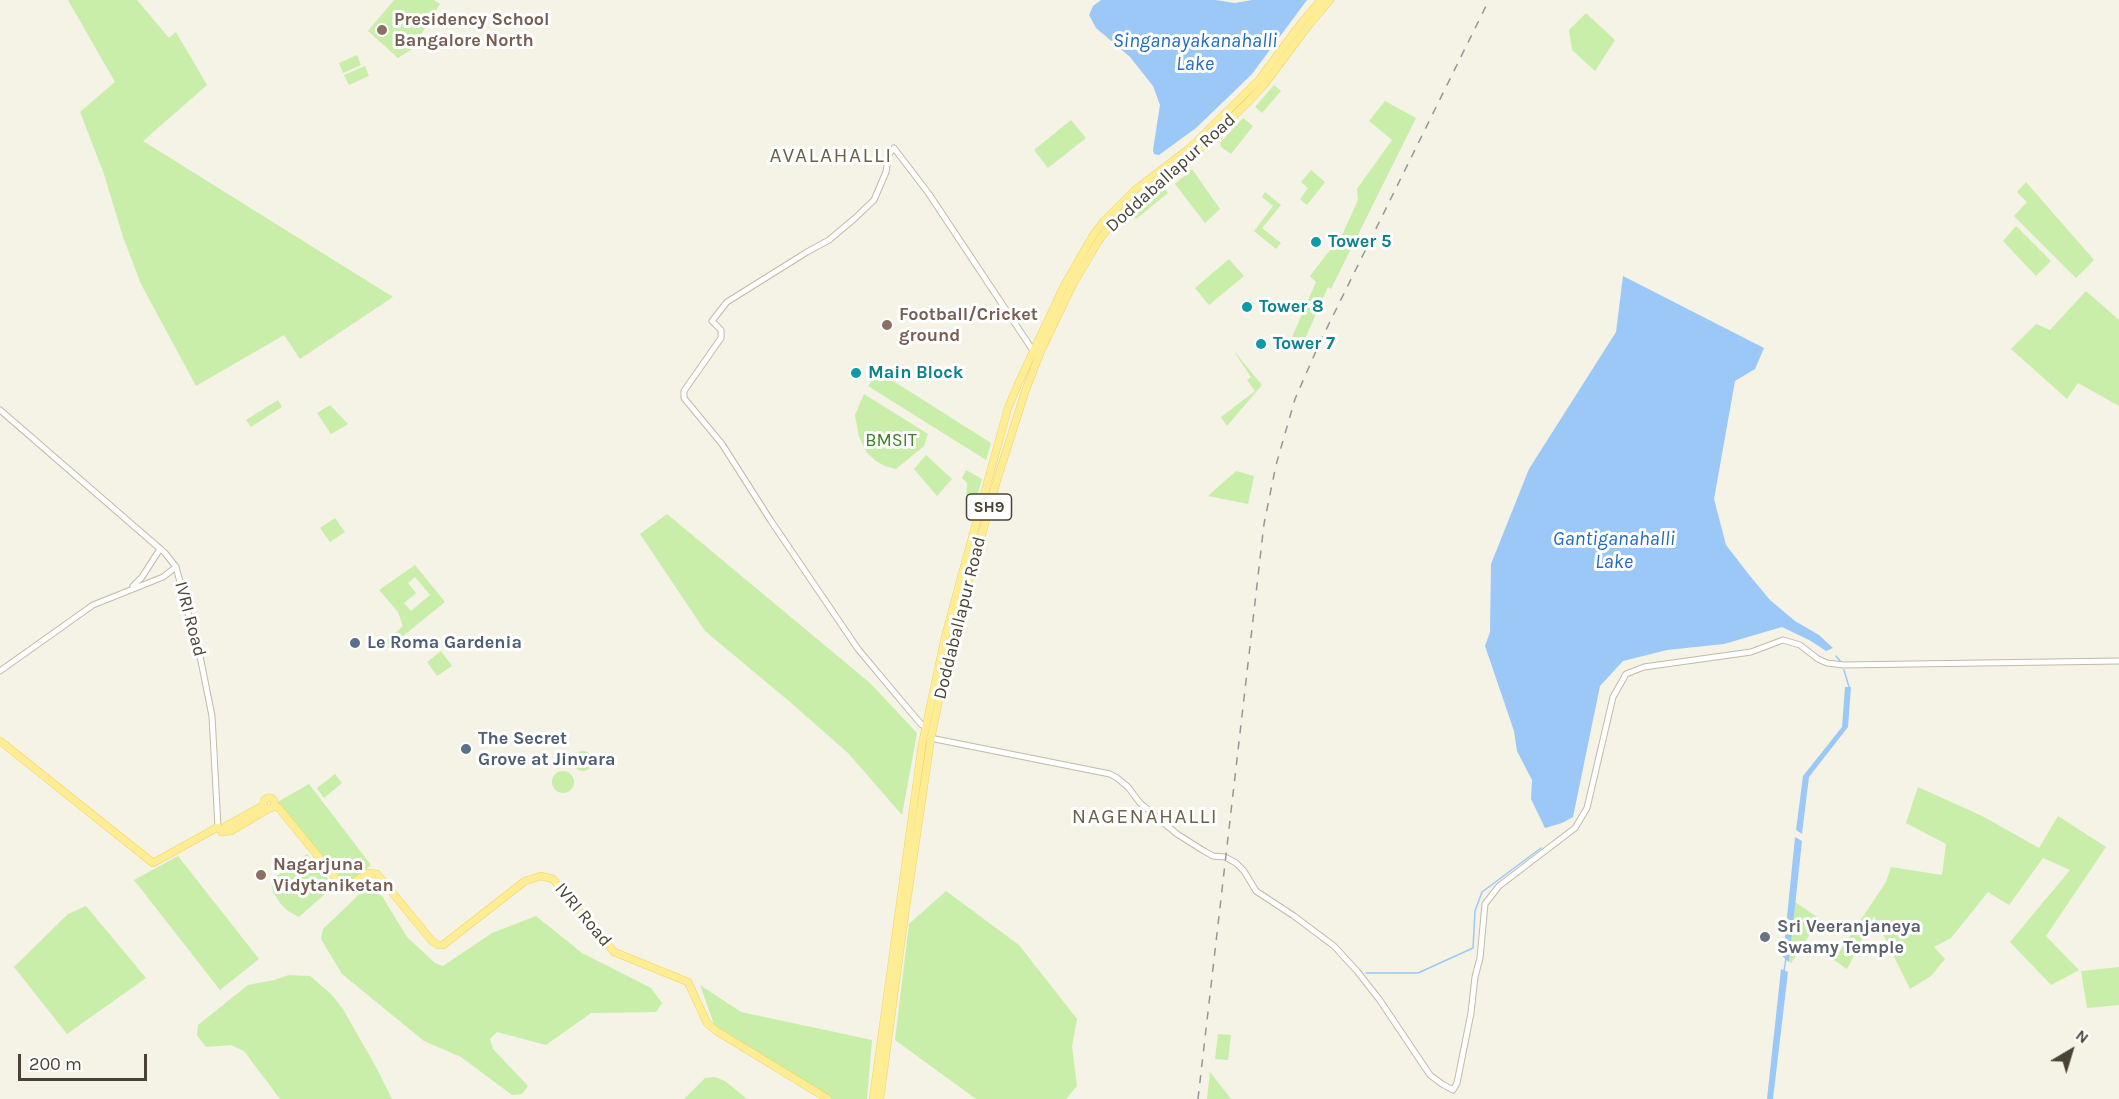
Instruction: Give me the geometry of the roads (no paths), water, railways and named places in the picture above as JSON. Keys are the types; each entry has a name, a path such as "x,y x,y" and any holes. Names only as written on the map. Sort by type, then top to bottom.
{"main road":[{"name":"Doddaballapur Road","path":"1036,351 1064,286 1092,237 1104,221 1135,190 1190,148 1246,94 1321,0"},
{"name":"Doddaballapur Road","path":"873,1099 896,927 945,637 1008,408 1072,284 1112,223 1192,156 1248,102 1264,85 1330,0"},
{"name":"Doddaballapur Road","path":"880,1099 928,737"},
{"path":"0,741 153,863 220,830"},
{"name":"IVRI Road","path":"220,830 231,831 268,807 278,807 340,883 350,885 367,873 377,874 432,941 438,945 443,945 525,881 541,876 553,879 614,952 688,982 707,1023 715,1030 828,1099"}],"street":[{"path":"930,727 922,724 909,710 858,649 771,522 722,444 684,398 684,391 721,338 721,330 712,321 727,302 829,240 854,219 874,200 886,172 889,154 894,148 929,194 1036,351"},
{"name":"IVRI Road","path":"0,410 160,549 176,567 201,661 212,716 220,830"},
{"path":"129,589 143,576 160,549"},
{"path":"0,671 93,604 163,577 176,567"},
{"path":"143,576 148,582"},
{"path":"928,737 1110,774 1117,778 1128,787 1140,803 1177,834 1213,856 1225,857 1236,864 1244,871 1256,891 1334,946 1379,999 1430,1075 1453,1090 1457,1083 1472,1012 1485,904 1498,886 1575,828 1587,808 1613,697 1626,674 1644,668 1751,652 1783,640 1800,645 1827,663 1844,665 2119,661"}],"water":[{"name":"Singanayakanahalli Lake","path":"1101,0 1215,0 1235,3 1252,0 1307,0 1252,74 1196,128 1159,155 1154,154 1153,150 1160,105 1153,86 1130,57 1096,28 1089,15 1093,6"},
{"name":"Gantiganahalli Lake","path":"1623,276 1764,348 1755,369 1735,381 1714,499 1726,545 1750,576 1770,600 1795,621 1819,635 1833,648 1826,651 1782,627 1724,644 1667,650 1623,661 1600,686 1573,817 1545,828 1531,799 1532,780 1517,751 1514,731 1485,646 1490,632 1491,564 1529,469 1616,332"},
{"path":"1845,687 1851,687 1848,727 1809,777 1802,834 1796,830 1803,776 1842,727"},
{"path":"1795,837 1802,841 1789,962 1783,957"},
{"path":"1781,969 1788,972 1773,1099 1767,1099"}],"waterway":[{"path":"1836,656 1841,662"},
{"path":"1844,670 1849,687"},
{"path":"1366,973 1418,973 1473,948 1475,911 1482,892 1541,848"},
{"path":"1784,971 1786,958"}],"railway":[{"path":"1198,1099 1264,524 1276,465 1295,399 1320,342 1489,0"}],"place":[{"name":"Presidency School Bangalore North","path":"382,30"},
{"name":"Tower 5","path":"1316,242"},
{"name":"Tower 8","path":"1247,307"},
{"name":"Football/Cricket ground","path":"887,325"},
{"name":"Tower 7","path":"1261,344"},
{"name":"Main Block","path":"856,373"},
{"name":"Le Roma Gardenia","path":"355,643"},
{"name":"The Secret Grove at Jinvara","path":"466,749"},
{"name":"Nagarjuna Vidytaniketan","path":"261,875"},
{"name":"Sri Veeranjaneya Swamy Temple","path":"1765,937"}],"district":[{"name":"AVALAHALLI","path":"831,156"},
{"name":"NAGENAHALLI","path":"1145,817"}],"park label":[{"name":"BMSIT","path":"891,441"}]}
